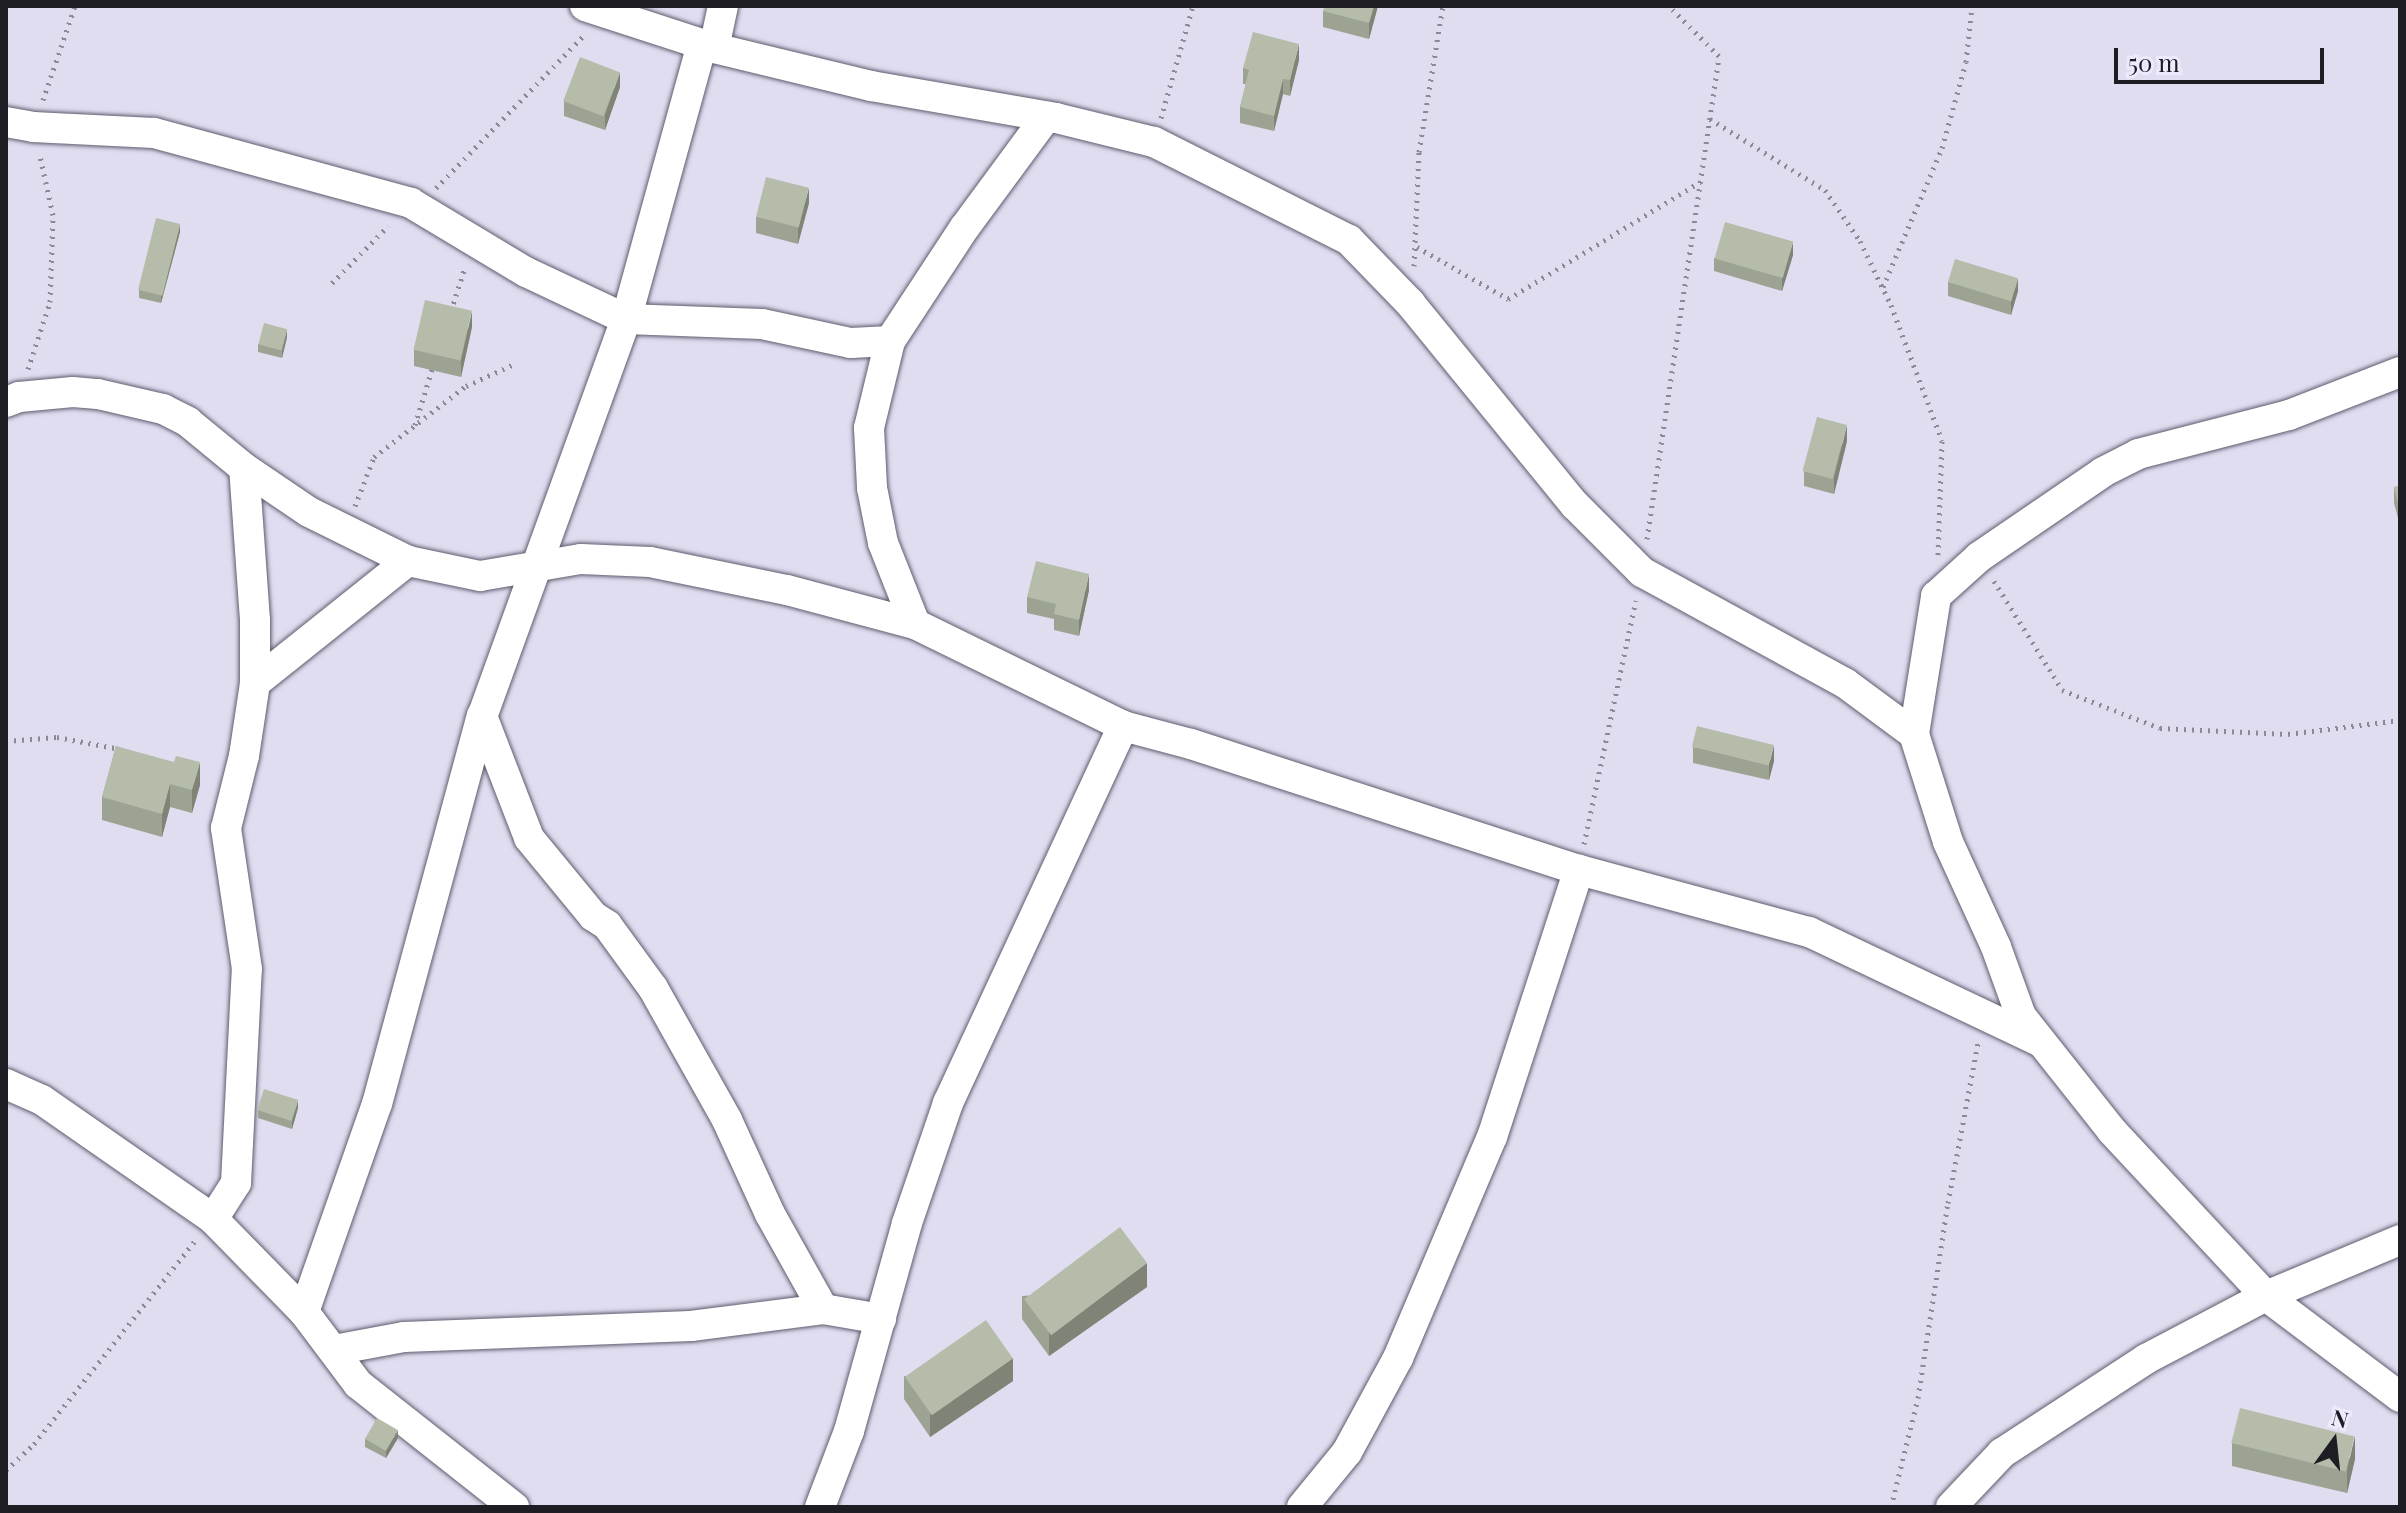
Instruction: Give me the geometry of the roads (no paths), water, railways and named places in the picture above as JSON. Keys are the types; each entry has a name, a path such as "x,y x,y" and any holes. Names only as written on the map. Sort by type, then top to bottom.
{"street":[{"path":"304,1312 377,1104 482,716 626,319 708,46 723,6"},
{"path":"595,10 708,46 871,86 1046,117 1154,142 1349,240 1410,303 1575,505 1642,572 1845,683 1914,734"},
{"path":"915,624 883,543 872,488 869,428 890,341 965,227 1046,117"},
{"path":"20,125 154,133 411,203 526,272 626,319 743,322 851,343 890,341"},
{"path":"2400,372 2289,415 2138,454 2103,472 1979,557 1936,596 1914,734 1948,842 1996,947 2021,1016 2112,1131 2266,1296 2400,1397"},
{"path":"12,399 98,394 163,409 188,422 244,468 309,512 408,561 480,576 610,557 650,562 787,590 915,624 1123,726 1191,744 1579,870 1809,932 2042,1042"},
{"path":"213,1219 236,1183 247,969 226,828 244,756 255,683 255,620 244,468"},
{"path":"255,683 408,561"},
{"path":"482,716 529,838 593,916 607,925 653,988 727,1120 770,1214 823,1309"},
{"path":"820,1507 849,1431 907,1223 948,1103 1123,726"},
{"path":"1302,1507 1347,1452 1398,1358 1492,1137 1579,870"},
{"path":"6,1084 42,1100 213,1219 304,1312 358,1384 514,1507"},
{"path":"1951,1507 2002,1453 2146,1359 2266,1296 2400,1240"},
{"path":"334,1350 418,1336 691,1326 823,1309 881,1319"}]}
